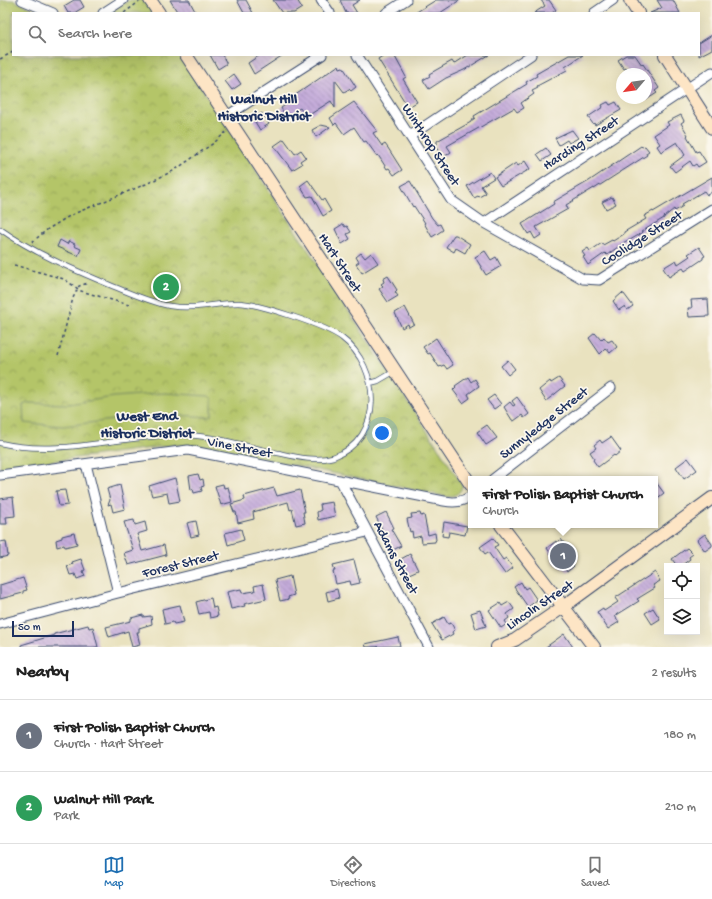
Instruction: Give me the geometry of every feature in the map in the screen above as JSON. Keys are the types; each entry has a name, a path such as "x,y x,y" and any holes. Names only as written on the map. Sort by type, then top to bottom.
{"street":[{"path":"22,0 50,12"},
{"path":"105,12 123,0"},
{"path":"150,0 158,12"},
{"path":"321,0 329,12"},
{"path":"388,12 406,0"},
{"path":"595,12 613,0"},
{"path":"630,0 637,12"},
{"name":"Hart Street","path":"187,56 468,480"},
{"path":"227,116 320,56"},
{"name":"Winthrop Street","path":"358,56 451,200 484,223 583,279"},
{"path":"410,136 530,56"},
{"path":"666,56 712,128"},
{"name":"Harding Street","path":"484,223 712,72"},
{"name":"Coolidge Street","path":"583,279 599,280 712,208"},
{"name":"Sunnyledge Street","path":"498,476 611,388"},
{"name":"Vine Street","path":"0,475 188,450 444,502 455,503 468,497"},
{"path":"86,464 118,593"},
{"name":"Adams Street","path":"340,480 429,647"},
{"name":"Lincoln Street","path":"497,647 517,643 563,606 712,498"},
{"path":"503,528 594,647"},
{"name":"Forest Street","path":"0,624 118,593 367,532"}],"lane":[{"path":"0,229 51,259 145,299 167,305 193,308 223,303 244,303 262,307 320,326 339,335 351,346 364,365 370,382 371,394 370,412 363,432 356,442 350,448 335,456 325,459 296,457 203,436 191,435 159,436 55,448 26,447 0,443"},
{"path":"370,382 378,381 395,371"}],"path":[{"path":"125,12 142,0"},
{"path":"0,58 12,52"},
{"path":"29,247 38,237 71,214 164,175 202,151 234,127"},
{"path":"14,265 64,279 87,293 129,305"},
{"path":"58,356 73,298 79,286 97,279"}],"green space":[{"path":"0,0 13,0 41,12 12,12 12,56 181,56 462,484 458,493 449,497 200,446 174,445 0,468"},
{"path":"130,0 144,0 152,12 108,12"},
{"path":"165,393 209,396 212,399 212,415 209,417 164,414 63,426 24,423 23,405 28,403 68,404 114,397"}],"building":[{"path":"74,0 80,0 84,7 76,12 67,12 64,6"},
{"path":"170,0 189,0 195,12 177,12"},
{"path":"237,0 246,0 252,12 243,12"},
{"path":"273,0 297,0 302,8 296,12 281,12"},
{"path":"340,0 360,0 352,5 356,12 346,12"},
{"path":"436,0 460,0 442,12 417,12"},
{"path":"541,0 549,0 556,10 553,12 536,12 545,6"},
{"path":"657,0 673,0 679,12 652,12 662,8"},
{"path":"712,35 712,49 700,55 700,42"},
{"path":"211,56 223,56 226,64 218,69"},
{"path":"258,56 281,56 254,74 248,63"},
{"path":"382,56 395,56 406,77 403,79 417,102 408,107 378,59"},
{"path":"466,56 487,56 464,70 446,78 429,89 423,80 430,76 429,74 452,61 454,64"},
{"path":"567,56 582,56 565,67 567,70 537,86 538,88 532,91 534,94 521,103 524,108 517,112 514,108 447,146 451,152 444,157 441,152 440,153 435,146 437,141 471,122 475,118 474,116 527,84 526,82 537,76 536,74"},
{"path":"624,56 636,56 646,68 626,68 623,68 618,60"},
{"path":"339,65 340,68 343,67 356,87 351,91 349,89 344,92 335,80 335,108 331,101 306,117 300,108 286,117 281,108 294,99 294,96"},
{"path":"234,74 241,84 232,90 225,81"},
{"path":"652,78 659,88 655,91 657,93 652,96"},
{"path":"354,102 377,131 373,133 382,146 385,144 402,170 394,175 389,168 387,169 366,141 364,142 354,127 344,134 336,123 334,125 330,118"},
{"path":"608,102 610,105 616,102 621,110 595,125 588,117 603,107 602,105"},
{"path":"257,113 259,115 262,113 269,124 260,130 252,117"},
{"path":"681,115 684,121 681,123 688,135 687,136 696,152 699,151 706,162 698,167 696,164 693,166 690,161 675,172 670,166 685,155 677,142 661,152 657,146 660,144 654,135 669,125 667,122"},
{"path":"321,125 330,127 316,137 312,130"},
{"path":"572,130 578,138 569,143 567,140 559,145 555,138"},
{"path":"284,139 295,154 301,150 306,157 300,161 302,164 292,170 274,146"},
{"path":"641,146 645,146 649,151 646,153 647,155 566,205 568,209 536,227 541,235 535,239 531,232 528,234 522,224 554,204 553,202 589,181"},
{"path":"546,148 551,155 542,161 537,154"},
{"path":"525,161 530,169 501,186 495,177 516,163 518,166"},
{"path":"490,172 494,178 481,186 486,193 474,198 467,186"},
{"path":"712,177 712,192 707,195 704,191 682,204 683,206 675,211 674,209 664,218 641,232 642,233 626,241 607,255 605,253 588,265 582,252 588,248 590,251 602,243 603,245 612,240 613,241 624,234 624,232 646,219 644,216"},
{"path":"308,180 322,200 324,199 331,211 323,216 312,196 307,197 300,186"},
{"path":"410,181 432,218 438,225 440,224 443,230 432,237 425,223 414,206 413,207 401,186"},
{"path":"612,197 616,204 606,209 602,202"},
{"path":"343,224 345,227 347,226 351,232 347,234 350,239 342,244 335,229"},
{"path":"454,235 470,244 465,253 456,248 454,252 446,247"},
{"path":"60,240 67,244 69,241 75,244 74,246 81,249 78,256 57,247"},
{"path":"699,247 705,256 703,259 685,271 683,268 669,277 663,268 676,260 678,264 690,256 688,254"},
{"path":"485,251 491,260 496,257 501,266 486,275 475,257"},
{"path":"361,253 365,258 371,253 378,263 362,273 356,264 359,262 356,257"},
{"path":"388,276 397,290 395,292 398,296 388,302 379,289 383,286 381,284 384,282 383,279"},
{"path":"622,293 633,306 627,310 625,306 619,310 613,301"},
{"path":"708,299 709,316 689,317 688,308 692,308 691,300"},
{"path":"405,307 414,324 409,327 408,324 402,328 395,313"},
{"path":"595,333 601,340 604,337 608,342 612,340 617,347 610,353 606,348 600,354 589,338"},
{"path":"436,338 453,365 447,369 444,365 439,367 430,353 428,354 423,347"},
{"path":"508,360 515,369 508,375 501,366"},
{"path":"468,377 471,382 475,379 479,386 468,394 470,398 463,403 453,390 456,387 455,386"},
{"path":"559,378 565,386 546,401 539,390 550,381 551,383"},
{"path":"494,395 501,404 494,409 487,400"},
{"path":"517,397 529,414 524,418 522,415 514,421 504,407 510,402 513,406 515,405 512,401"},
{"path":"487,425 497,438 486,445 477,432"},
{"path":"611,437 621,451 598,467 590,452 596,448 594,445 600,440 602,443"},
{"path":"688,458 697,470 684,479 676,467"},
{"path":"198,474 200,480 203,479 204,486 201,487 202,491 194,493 193,489 191,490 189,476"},
{"path":"175,478 180,501 169,503 167,493 152,496 149,486"},
{"path":"223,484 224,488 228,487 232,502 221,505 215,486"},
{"path":"120,485 125,509 113,512 111,504 108,505 110,500 107,489"},
{"path":"658,485 664,493 658,498"},
{"path":"274,488 277,496 300,490 305,512 303,512 305,523 296,525 292,509 290,510 288,502 253,512 254,519 238,523 236,512 234,512 231,504 245,500 244,496"},
{"path":"65,490 68,505 59,506 56,491"},
{"path":"13,497 15,516 6,517 7,524 0,524 0,499"},
{"path":"332,502 335,516 318,520 317,512 321,510 320,504"},
{"path":"386,512 394,528 391,529 401,546 393,550 376,517"},
{"path":"420,513 421,516 424,515 428,535 435,533 435,542 422,543 421,536 413,538 407,519 412,518 411,514"},
{"path":"134,520 135,525 145,522 147,531 137,534 142,551 164,545 166,555 128,565 124,553 133,550 124,522"},
{"path":"196,521 199,535 191,537 187,523"},
{"path":"444,522 467,526 465,535 449,532 448,537 442,536"},
{"path":"241,529 244,540 228,545 225,533"},
{"path":"74,533 77,544 57,547 56,540 62,538 62,536"},
{"path":"705,534 712,546 705,551 697,540"},
{"path":"493,538 498,545 494,547 503,560 506,558 513,568 505,574 488,552 485,554 480,547"},
{"path":"561,539 575,558 571,562 574,566 567,572 564,568 562,569 559,565 553,562 554,559 547,548 556,541 557,543"},
{"path":"6,541 8,556 0,558 0,542"},
{"path":"687,548 693,554 685,563 675,563 672,559"},
{"path":"410,554 418,570 409,574 401,559"},
{"path":"81,559 85,570 83,571 85,576 77,579 75,574 70,575 67,566 73,564 72,562"},
{"path":"354,560 360,583 351,585 350,581 336,584 333,565"},
{"path":"655,572 660,581 653,585 655,588 637,599 639,601 615,616 619,622 608,629 597,612 603,608 604,611 618,602 615,598"},
{"path":"290,576 294,595 288,597 289,599 280,601 275,580"},
{"path":"23,578 27,590 23,591 23,593 0,599 0,585"},
{"path":"521,582 525,589 528,587 537,600 528,607 514,587"},
{"path":"263,584 266,599 244,604 245,606 231,609 227,592 241,589 242,593 255,591 254,586"},
{"path":"337,589 339,598 328,601 326,592"},
{"path":"211,598 213,608 216,607 218,616 210,618 209,612 199,614 196,602"},
{"path":"509,602 514,609 507,614 509,618 505,621 507,624 501,628 489,610 500,603 502,606"},
{"path":"180,605 184,622 165,624 162,609"},
{"path":"653,608 660,619 652,624 645,613"},
{"path":"480,610 486,626 476,629 471,613"},
{"path":"143,615 143,617 151,616 152,624 139,628 139,632 137,632 140,645 132,647 128,631 109,637 106,627 131,621 131,618"},
{"path":"444,617 448,624 451,623 455,630 452,632 453,634 442,640 432,624"},
{"path":"88,625 89,628 93,627 98,647 21,647 21,645 54,634"},
{"path":"564,634 573,647 546,647"},
{"path":"398,637 400,646 366,647 365,644"}],"place":[{"name":"Walnut Hill Park","path":"166,287"},
{"name":"First Polish Baptist Church","path":"563,556"}],"district":[{"name":"Walnut Hill Historic District","path":"264,106"},
{"name":"West End Historic District","path":"147,424"}]}
